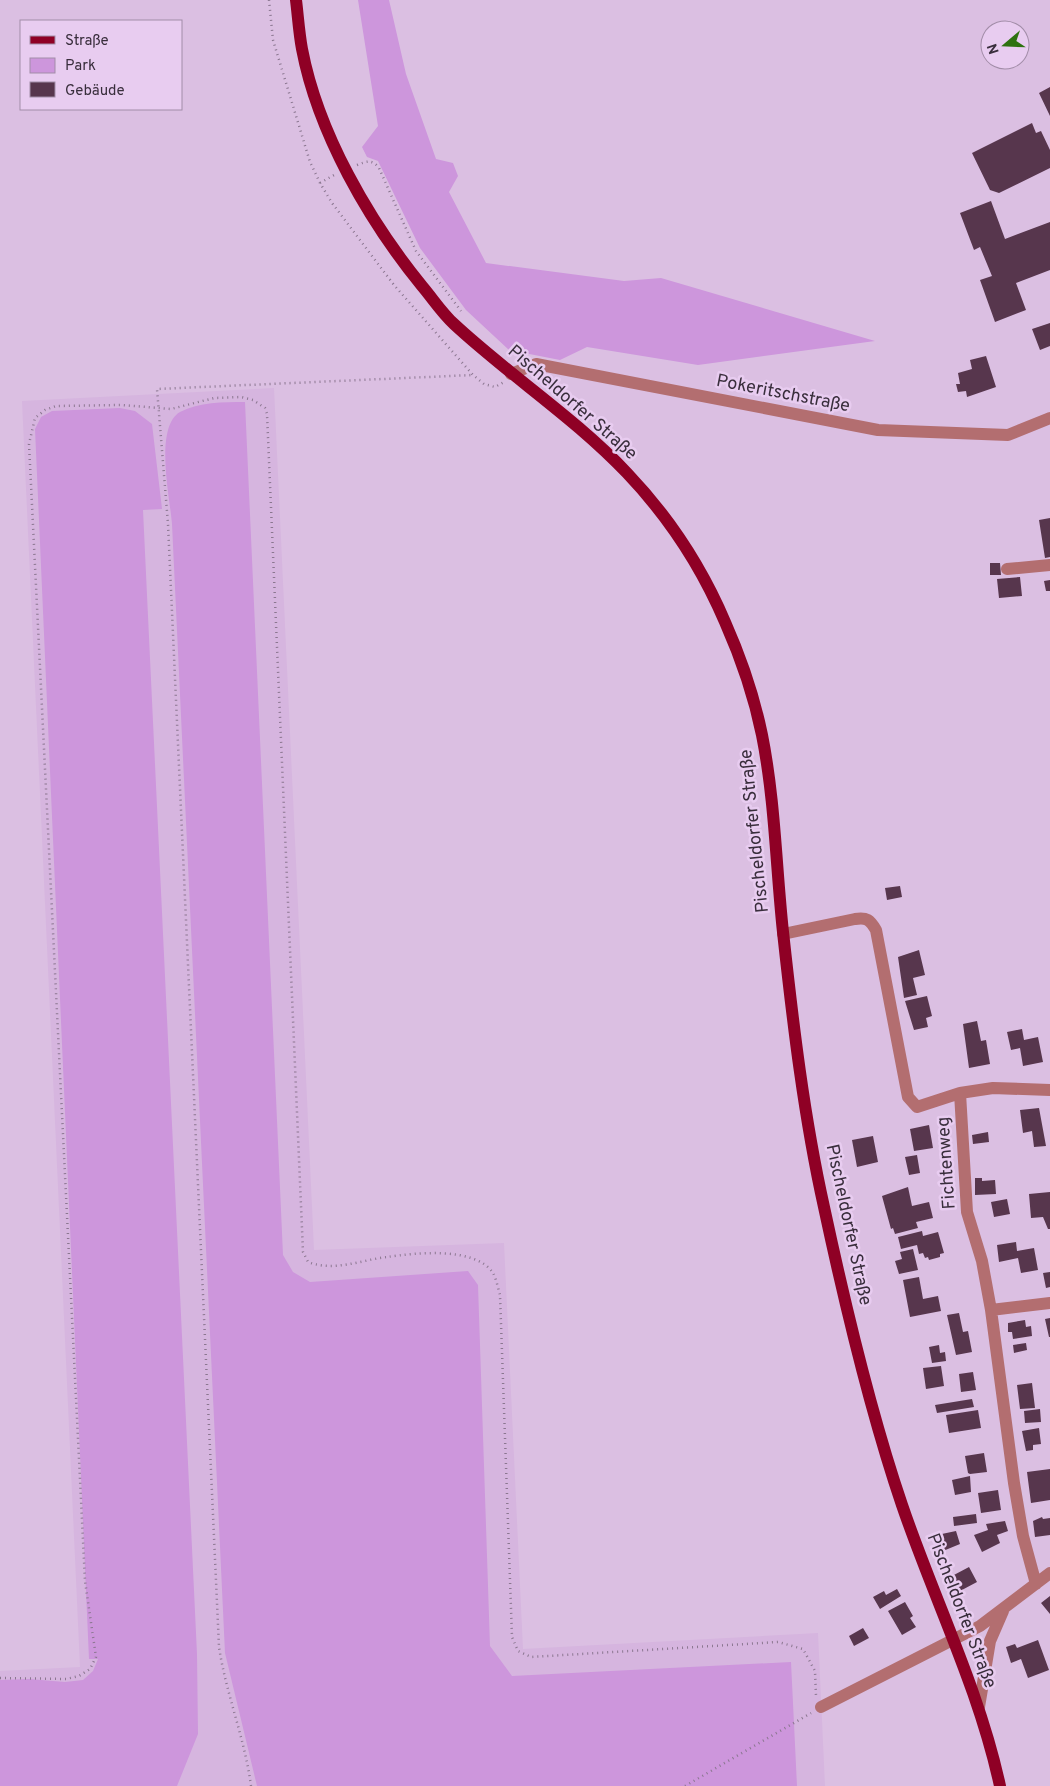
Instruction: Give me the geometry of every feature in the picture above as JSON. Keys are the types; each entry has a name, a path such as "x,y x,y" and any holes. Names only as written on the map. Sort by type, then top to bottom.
{"main road":[{"name":"Pischeldorfer Straße","path":"296,0 302,50 314,92 354,186 399,257 450,320 511,374 582,431 627,473 665,518 698,568 724,618 744,670 762,735 771,800 783,934 799,1068 822,1195 856,1346 901,1502 978,1707 990,1744 1000,1786"}],"street":[{"name":"Pokeritschstraße","path":"511,374 536,364 878,430 1008,435 1050,418"},
{"path":"1007,570 1050,565"},
{"name":"Fichtenweg","path":"783,934 855,918 863,917 870,920 876,930 908,1097 917,1107 960,1092 967,1212 982,1261 991,1310 1014,1483 1023,1536 1036,1584"},
{"path":"960,1092 993,1088 1050,1090"},
{"path":"991,1310 1050,1302"},
{"path":"819,1708 980,1626 1050,1573"},
{"path":"978,1707 990,1640 1005,1607"}],"path":[{"path":"269,0 273,40 310,162 332,203 394,285 473,375 484,384 495,387 502,384 511,374"},
{"path":"357,165 368,160 374,162 379,168 416,251 463,313"},
{"path":"320,183 336,174"},
{"path":"251,1786 249,1767 222,1667 219,1647 168,534 157,389 473,375"},
{"path":"0,1678 66,1679 79,1676 90,1669 96,1657 85,1581 29,444 35,418 45,410 56,406 122,405 170,409 214,398 241,397 253,400 265,408 267,414 303,1252 308,1262 320,1267 344,1266 388,1257 455,1254 480,1261 493,1273 500,1295 512,1637 518,1650 531,1657 778,1642 803,1649 815,1671 819,1708 685,1786"}],"shaded area":[{"path":"274,388 314,1250 504,1243 523,1649 818,1633 825,1786 0,1786 0,1671 80,1667 22,401"}],"green space":[{"path":"358,0 389,0 406,74 436,159 453,163 458,176 449,192 486,263 624,281 661,278 875,341 698,365 587,347 560,360 509,350 466,310 420,248 378,161 367,157 362,147 378,126"},
{"path":"245,402 283,1255 293,1272 310,1282 468,1271 478,1285 490,1646 512,1676 791,1662 797,1786 257,1786 225,1653 172,524 166,464 168,432 172,420 180,412 203,404"},
{"path":"120,408 135,411 152,424 162,509 143,510 197,1654 198,1734 177,1786 0,1786 0,1680 29,1679 65,1682 83,1680 93,1671 98,1659 89,1659 35,429 41,417 52,411"}],"building":[{"path":"1050,87 1050,116 1039,93"},
{"path":"1032,123 1036,133 1041,131 1050,150 1050,168 999,193 990,190 972,153"},
{"path":"991,201 1005,239 1050,222 1050,270 1016,283 1026,310 995,322 980,280 992,276 980,247 974,250 960,213"},
{"path":"1050,323 1050,346 1040,350 1032,329"},
{"path":"986,356 996,387 967,397 966,391 958,392 956,384 960,384 958,373 972,369 970,360"},
{"path":"1050,518 1050,557 1045,558 1039,520"},
{"path":"990,563 1000,563 1001,575 990,575"},
{"path":"1020,577 1022,596 999,598 997,579"},
{"path":"1050,580 1050,591 1046,591 1044,581"},
{"path":"900,886 902,897 887,900 885,888"},
{"path":"919,950 925,975 913,978 917,995 904,998 898,957"},
{"path":"927,996 932,1016 926,1018 928,1027 914,1030 905,1001"},
{"path":"977,1021 981,1041 986,1040 990,1064 969,1068 963,1024"},
{"path":"1022,1029 1024,1040 1038,1037 1043,1062 1023,1066 1020,1048 1011,1050 1007,1032"},
{"path":"1039,1108 1046,1146 1034,1147 1032,1131 1023,1133 1020,1110"},
{"path":"929,1125 933,1148 914,1151 910,1129"},
{"path":"988,1132 989,1142 973,1144 972,1135"},
{"path":"873,1136 878,1162 857,1167 852,1140"},
{"path":"917,1155 920,1173 909,1175 905,1157"},
{"path":"975,1178 982,1178 982,1181 995,1180 996,1194 975,1195"},
{"path":"908,1187 912,1206 929,1202 933,1218 916,1222 918,1228 895,1234 893,1228 891,1229 882,1196"},
{"path":"1050,1192 1050,1229 1048,1229 1043,1217 1031,1218 1029,1194"},
{"path":"1007,1199 1010,1214 994,1217 991,1202"},
{"path":"922,1231 923,1236 938,1232 944,1253 940,1254 940,1257 929,1260 928,1257 925,1258 923,1253 919,1254 917,1245 901,1249 898,1237"},
{"path":"1016,1242 1017,1251 1034,1248 1038,1270 1021,1273 1018,1258 999,1262 997,1245"},
{"path":"913,1249 918,1270 899,1274 895,1261 902,1259 900,1252"},
{"path":"1050,1272 1050,1287 1046,1288 1043,1273"},
{"path":"919,1277 923,1299 938,1296 941,1311 910,1317 903,1280"},
{"path":"959,1313 963,1332 968,1331 972,1352 956,1355 947,1315"},
{"path":"1050,1318 1050,1337 1049,1337 1045,1319"},
{"path":"1025,1320 1026,1327 1031,1326 1032,1336 1013,1339 1012,1332 1008,1332 1008,1323"},
{"path":"1026,1343 1027,1350 1014,1353 1013,1345"},
{"path":"939,1345 940,1353 945,1352 946,1361 932,1363 929,1347"},
{"path":"941,1366 944,1386 926,1389 923,1368"},
{"path":"973,1372 976,1390 961,1392 959,1374"},
{"path":"1032,1383 1035,1408 1020,1409 1017,1385"},
{"path":"972,1399 974,1407 937,1413 935,1405"},
{"path":"1040,1409 1041,1422 1025,1423 1024,1411"},
{"path":"978,1410 981,1428 949,1433 946,1415"},
{"path":"1039,1428 1041,1444 1033,1445 1033,1450 1026,1451 1022,1431"},
{"path":"984,1453 987,1472 968,1473 965,1456"},
{"path":"1050,1469 1050,1500 1031,1503 1027,1472"},
{"path":"970,1476 971,1492 955,1495 952,1480"},
{"path":"998,1490 1001,1510 981,1513 978,1493"},
{"path":"976,1514 977,1523 954,1526 953,1517"},
{"path":"1042,1517 1043,1519 1050,1518 1050,1535 1035,1537 1033,1521"},
{"path":"1005,1521 1008,1531 997,1535 1000,1543 982,1552 974,1535 988,1530 986,1524"},
{"path":"956,1531 960,1544 943,1551 937,1535"},
{"path":"969,1567 977,1582 960,1591 952,1576"},
{"path":"897,1589 901,1596 880,1609 873,1597 884,1591 886,1595"},
{"path":"1050,1596 1050,1614 1041,1603"},
{"path":"905,1602 913,1616 910,1618 916,1627 902,1635 888,1611"},
{"path":"863,1628 869,1638 854,1646 849,1636"},
{"path":"1038,1640 1049,1670 1028,1678 1021,1659 1011,1663 1006,1647 1015,1644 1017,1648"}]}
